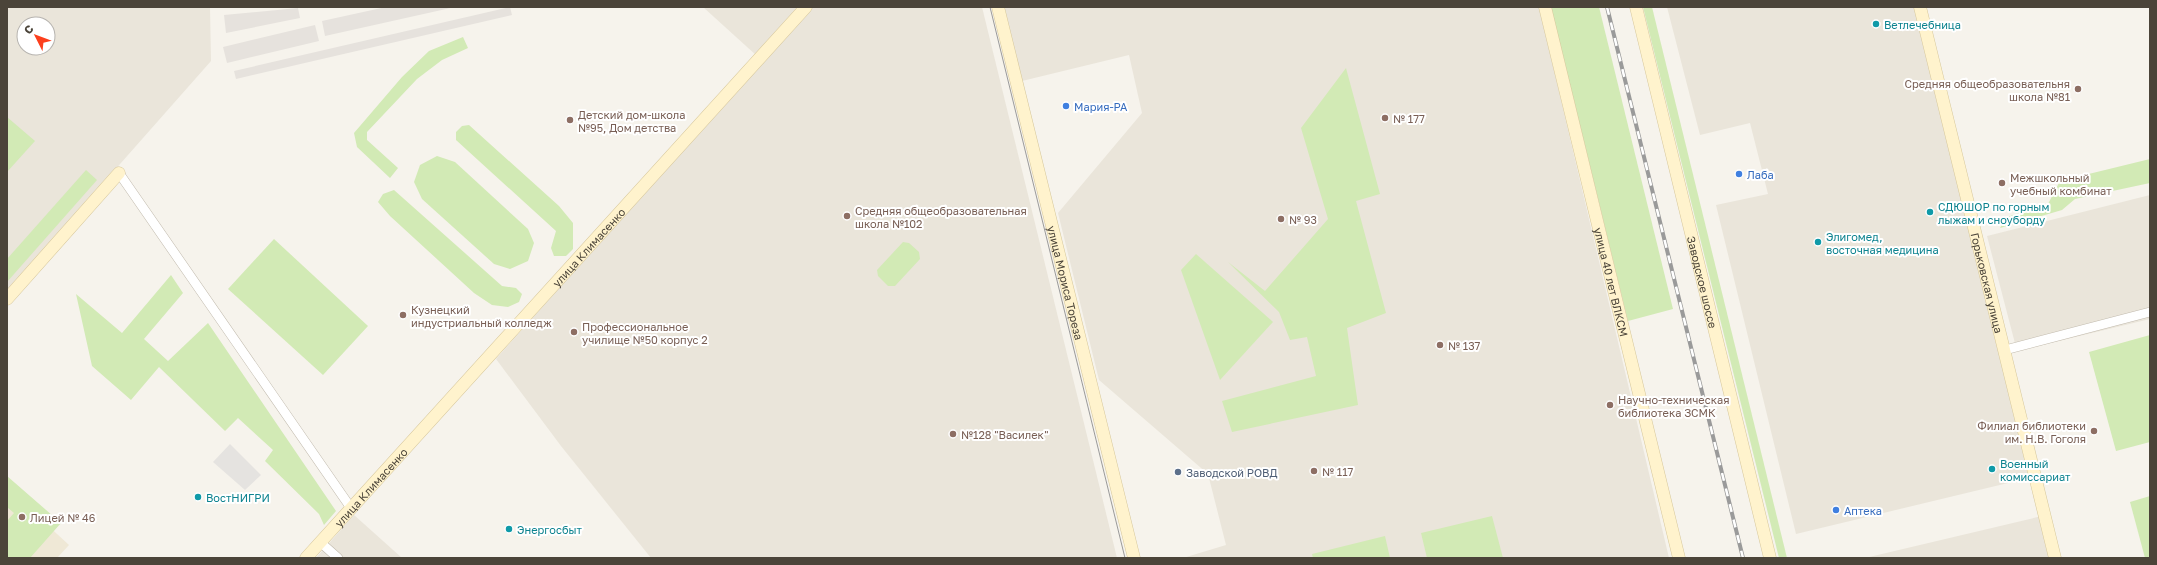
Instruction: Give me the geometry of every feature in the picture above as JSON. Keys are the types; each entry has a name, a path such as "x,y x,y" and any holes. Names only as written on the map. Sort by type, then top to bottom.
{"street":[{"name":"улица Климасенко","path":"306,558 806,7"},
{"name":"улица Мориса Тореза","path":"998,7 1134,558"},
{"name":"улица 40 лет ВЛКСМ","path":"1545,7 1679,558"},
{"name":"Заводское шоссе","path":"1636,7 1770,558"},
{"name":"Горьковская улица","path":"1920,7 2055,558"},
{"path":"7,299 119,173 351,508"},
{"path":"2005,350 2150,312"},
{"path":"320,542 338,558"}],"shaded area":[{"path":"7,7 210,7 211,61 7,292"},
{"path":"386,7 455,7 325,36 322,21"},
{"path":"510,7 512,15 236,79 234,71"},
{"path":"703,7 801,7 757,56"},
{"path":"811,7 982,7 1117,558 651,558 561,446 496,359"},
{"path":"1003,7 1539,7 1669,558 1183,558 1226,545 1208,474 1099,380 1058,213 1142,113 1129,55 1022,81"},
{"path":"1667,7 1920,7 2033,477 1796,534 1716,205 1768,194 1750,123 1700,135"},
{"path":"298,8 300,18 226,33 224,15"},
{"path":"315,25 319,41 227,63 223,47"},
{"path":"2150,195 2150,319 2017,351 1987,236"},
{"path":"230,444 261,475 245,490 213,462"},
{"name":"Лицей № 46","path":"7,488 69,545 57,558 7,558"},
{"path":"354,515 402,558 316,558"},
{"path":"2042,516 2052,558 1865,558"}],"green space":[{"path":"1551,7 1599,7 1673,309 1628,321"},
{"path":"1643,7 1652,7 1787,558 1779,558"},
{"path":"463,37 468,48 442,60 417,79 367,132 367,140 398,168 390,178 357,147 354,133 402,77 429,51"},
{"path":"1346,68 1380,194 1356,201 1386,313 1347,328 1358,405 1232,432 1222,401 1316,376 1307,337 1290,340 1279,312 1228,262 1265,291 1328,219 1301,128"},
{"path":"7,117 35,141 7,172"},
{"path":"469,125 559,206 573,223 573,249 566,256 554,256 551,248 556,231 456,140 456,132 462,126"},
{"path":"437,156 455,162 528,229 534,243 528,261 510,269 494,264 422,199 414,182 420,165"},
{"path":"2150,159 2150,183 2075,199 2062,210 2000,228 2007,217 2048,204 2060,181"},
{"path":"86,170 97,180 7,282 7,259"},
{"path":"394,190 502,286 516,288 522,294 519,302 508,307 492,305 474,293 390,216 378,202 383,194"},
{"path":"274,239 368,326 323,375 228,289"},
{"path":"903,242 909,243 919,252 920,259 895,286 888,286 878,276 877,270"},
{"path":"1196,254 1273,322 1220,380 1181,270"},
{"path":"171,275 183,293 144,339 168,361 208,323 336,511 324,525 319,514 265,461 273,450 238,418 225,431 159,367 131,400 92,366 76,294 122,333"},
{"path":"2150,335 2150,442 2116,451 2089,352"},
{"name":"Лицей № 46","path":"7,476 61,523 30,558 7,558 7,521 14,513 7,507"},
{"path":"2150,496 2150,558 2145,558 2130,502"},
{"path":"1492,516 1503,558 1427,558 1421,533"},
{"path":"1385,536 1390,558 1313,558 1312,554"}],"tram line":[{"path":"990,7 1125,558"}],"railway":[{"path":"1607,7 1743,558"}],"place":[{"name":"Ветлечебница","path":"1876,24"},
{"name":"Средняя общеобразовательня школа №81","path":"2078,89"},
{"name":"Мария-РА","path":"1066,106"},
{"name":"№ 177","path":"1385,118"},
{"name":"Детский дом-школа №95, Дом детства","path":"570,120"},
{"name":"Лаба","path":"1739,174"},
{"name":"Межшкольный учебный комбинат","path":"2002,183"},
{"name":"СДЮШОР по горным лыжам и сноуборду","path":"1930,212"},
{"name":"Средняя общеобразовательная школа №102","path":"847,216"},
{"name":"№ 93","path":"1281,219"},
{"name":"Элигомед, восточная медицина","path":"1818,242"},
{"name":"Кузнецкий индустриальный колледж","path":"403,315"},
{"name":"Профессиональное училище №50 корпус 2","path":"574,332"},
{"name":"№ 137","path":"1440,345"},
{"name":"Научно-техническая библиотека ЗСМК","path":"1610,405"},
{"name":"Филиал библиотеки им. Н.В. Гоголя","path":"2094,431"},
{"name":"№128 \"Василек\"","path":"953,434"},
{"name":"Военный комиссариат","path":"1992,469"},
{"name":"№ 117","path":"1314,471"},
{"name":"Заводской РОВД","path":"1178,472"},
{"name":"ВостНИГРИ","path":"198,497"},
{"name":"Аптека","path":"1836,510"},
{"name":"Лицей № 46","path":"22,517"},
{"name":"Энергосбыт","path":"509,529"}]}
